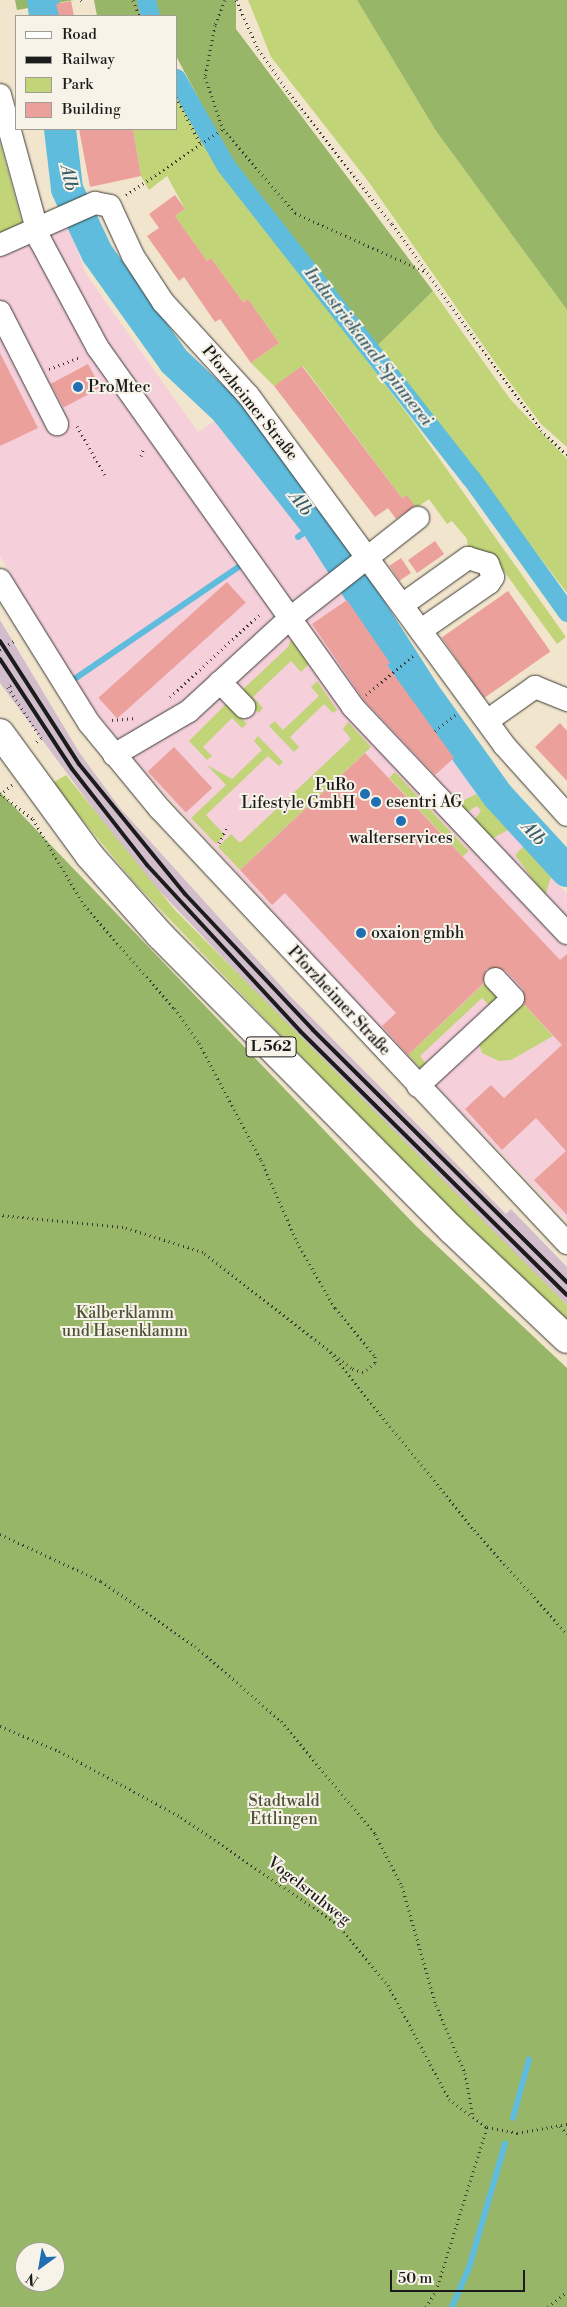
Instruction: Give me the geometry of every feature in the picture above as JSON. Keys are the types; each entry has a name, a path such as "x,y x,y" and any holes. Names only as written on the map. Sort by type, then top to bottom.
{"main road":[{"name":"L 562","path":"0,733 90,856 160,935 452,1230 567,1339"}],"street":[{"path":"0,95 44,225 61,286 98,348 353,708 567,933"},
{"path":"0,245 44,225 102,205"},
{"name":"Pforzheimer Straße","path":"102,205 163,302 248,395 362,561 402,605 486,721 567,814"},
{"path":"0,312 32,376 64,420"},
{"path":"114,755 189,711 289,619 418,518"},
{"path":"402,605 468,558 488,564 493,577 489,584 420,630"},
{"name":"Pforzheimer Straße","path":"0,580 89,722 114,755 418,1086 567,1243"},
{"path":"220,682 244,707"},
{"path":"486,721 535,686 567,700"},
{"path":"418,1086 513,998 495,979"}],"path":[{"path":"133,0 139,15"},
{"path":"225,0 215,25 206,77 223,130 295,213 428,273"},
{"path":"236,0 258,49 428,273 507,387 540,430 567,455"},
{"path":"178,101 200,142"},
{"path":"102,205 217,131 223,130"},
{"path":"32,376 84,355"},
{"path":"64,420 105,475"},
{"path":"168,700 275,600"},
{"path":"0,650 16,640"},
{"path":"353,708 391,672 413,655"},
{"path":"11,685 8,687 41,738 36,742"},
{"path":"89,722 102,713 108,720 140,717"},
{"path":"435,731 451,718"},
{"path":"0,794 32,820 84,905 174,1008 199,1043 261,1160 296,1242 335,1308 375,1356 375,1363 364,1372 351,1368 324,1344 203,1252 123,1228 0,1214"},
{"path":"324,1344 474,1530 567,1634"},
{"path":"0,1534 101,1582 195,1646 281,1721 375,1834 402,1886 436,2005 465,2073 473,2117"},
{"name":"Vogelsruhweg","path":"0,1726 59,1751 181,1817 337,1924 388,1985 449,2099 487,2127 517,2133 567,2124"},
{"path":"560,2126 567,2134"},
{"path":"426,2307 436,2291 487,2127"},
{"path":"548,2307 567,2292"}],"shaded area":[{"path":"68,223 86,274 198,432 221,417 393,660 476,794 567,894 567,1221 371,1019 145,772 70,680 0,556 0,257"},
{"path":"0,620 79,752 120,808 290,996 506,1214 511,1209 567,1267 567,1305 330,1071 135,865 0,683"}],"green space":[{"path":"15,0 74,0 17,10"},
{"path":"94,0 138,0 143,15 97,15"},
{"path":"155,0 236,0 236,29 433,291 378,345 231,159 178,60 178,15 158,15"},
{"path":"248,0 357,0 436,131 567,310 567,447 541,424 497,365 368,181 271,57"},
{"path":"357,0 567,0 567,310 436,131"},
{"path":"178,95 210,155 409,416 566,637 557,644 495,559 468,552 467,539 452,521 447,524 429,499 416,508 407,495 402,498 303,366 274,386 251,363 279,343 248,299 243,302 211,258 207,261 175,216 185,209 167,176 149,190 141,176 133,130 178,130"},
{"path":"0,143 23,226 0,237"},
{"path":"433,291 510,399 567,459 567,593 378,345"},
{"path":"292,638 298,641 309,664 301,672 291,661 253,697 263,708 259,713 239,693 288,647"},
{"path":"317,681 337,710 333,713 324,704 290,737 299,747 294,752 269,726 275,721 283,730 319,696 311,687"},
{"path":"227,703 247,724 242,728 232,718 203,747 212,756 207,760 189,741"},
{"path":"348,722 371,747 240,870 218,847 231,834 240,843 351,739 343,729"},
{"path":"258,736 283,762 279,766 268,756 206,815 225,835 216,844 191,818 226,785 207,765 232,779 262,750 254,741"},
{"path":"395,772 469,851 463,856 389,777"},
{"path":"66,775 174,909 567,1305 567,1322 418,1178 133,881 52,783"},
{"name":"Stadtwald Ettlingen","path":"0,792 416,1226 567,1368 567,2307 0,2307"},
{"path":"476,794 508,830 488,841 471,824 481,811 477,806 461,816 452,806"},
{"path":"524,846 551,877 545,896 515,855"},
{"path":"489,979 504,995 491,1007 482,998 420,1056 428,1066 423,1071 408,1055"},
{"path":"523,1003 553,1036 511,1060 499,1061 482,1053 479,1044"}],"building":[{"path":"71,1 74,15 59,15 56,4"},
{"path":"79,130 133,130 141,176 90,187"},
{"path":"175,195 185,209 175,216 207,261 211,258 243,302 248,299 279,343 251,363 220,319 215,322 184,277 179,281 147,236 159,228 149,214"},
{"path":"0,353 38,428 0,446"},
{"path":"88,364 101,388 64,408 51,384"},
{"path":"302,366 402,498 407,495 415,506 396,519 388,508 375,517 274,386"},
{"path":"435,541 444,554 417,573 408,560"},
{"path":"401,558 411,573 399,581 389,566"},
{"path":"227,582 246,603 117,719 98,698"},
{"path":"508,591 550,652 484,698 442,637"},
{"path":"347,600 390,663 387,665 454,758 435,775 363,699 312,624"},
{"path":"560,723 567,731 567,781 535,747"},
{"path":"174,747 212,788 186,813 148,772"},
{"path":"365,753 560,960 567,954 567,1215 534,1180 566,1151 536,1118 502,1150 465,1109 491,1085 504,1098 562,1045 524,1004 523,989 505,970 486,969 483,984 408,1055 382,1026 396,1013 285,893 272,905 240,870"}],"waterway":[{"name":"Alb","path":"43,0 45,15"},
{"name":"Industriekanal Spinnerei","path":"146,0 150,15"},
{"name":"Industriekanal Spinnerei","path":"178,82 226,166 471,478 567,612"},
{"name":"Alb","path":"60,130 67,189 97,253 174,361 226,410 316,524 422,690 498,796 567,871"},
{"path":"298,537 316,524"},
{"path":"76,678 243,564"},
{"path":"513,2118 529,2060"},
{"path":"452,2307 469,2268 505,2144"}],"railway":[{"path":"0,641 79,764 185,894 313,1030 567,1282"},
{"path":"0,659 72,769 147,865 300,1031 567,1295"}],"place":[{"name":"ProMtec","path":"78,387"},
{"name":"PuRo Lifestyle GmbH","path":"365,794"},
{"name":"esentri AG","path":"376,802"},
{"name":"walterservices","path":"401,821"},
{"name":"oxaion gmbh","path":"361,933"}],"park label":[{"name":"Kälberklamm und Hasenklamm","path":"125,1322"}]}
